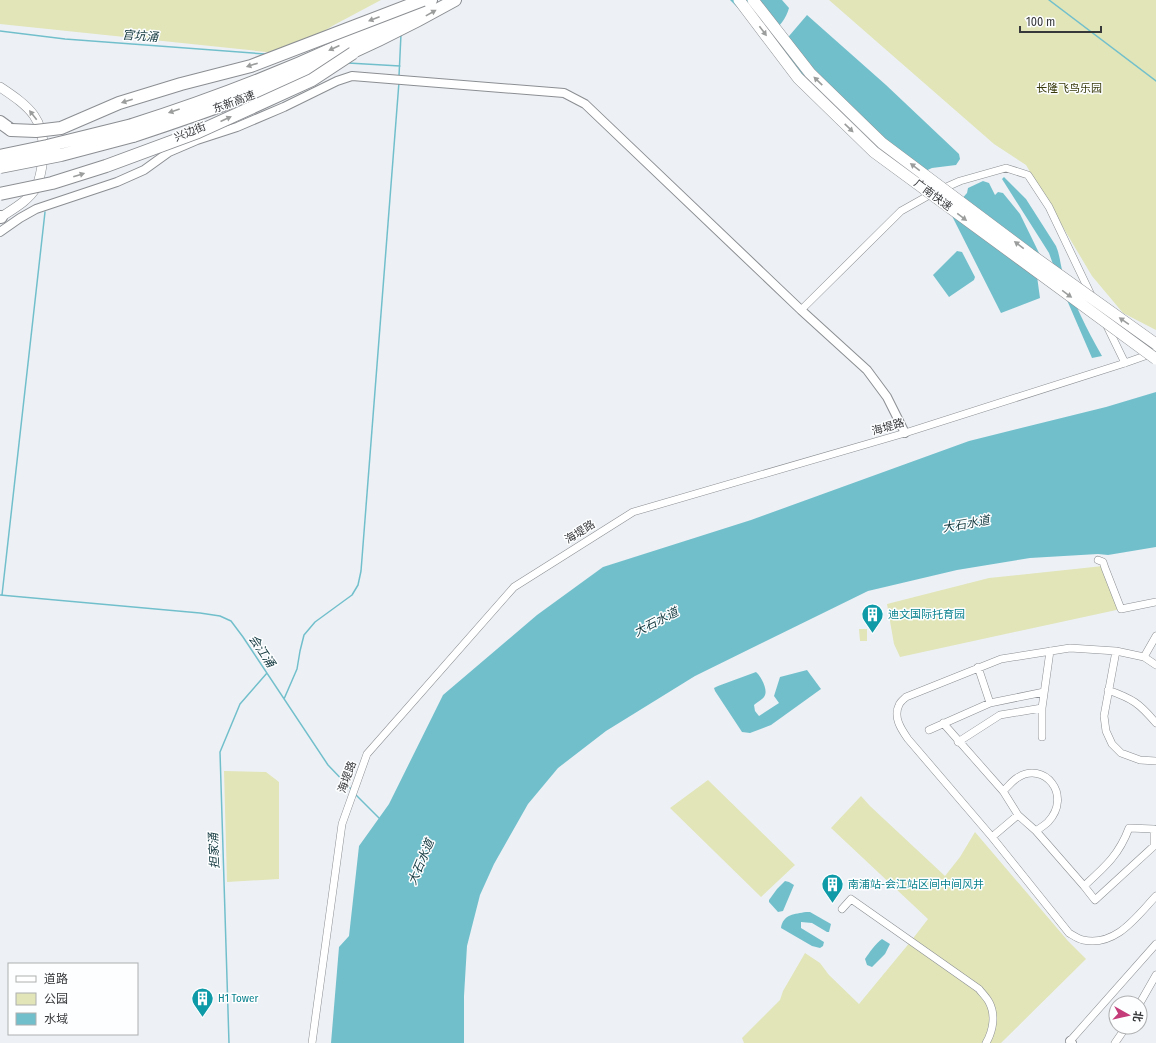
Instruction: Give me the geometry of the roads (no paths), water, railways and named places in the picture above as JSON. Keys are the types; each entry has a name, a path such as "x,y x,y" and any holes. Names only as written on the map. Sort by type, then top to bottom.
{"highway":[{"path":"0,124 11,130 36,131 61,128 118,103 181,84 251,66 423,0"},
{"name":"东新高速","path":"0,156 133,131 172,112 265,79 394,20 431,0"},
{"name":"东新高速","path":"0,167 60,155 133,131 240,100 353,53 391,35 455,0"},
{"name":"广南快速","path":"739,0 798,78 874,152 1156,359"},
{"name":"广南快速","path":"753,0 810,73 882,143 1030,254 1156,344"},
{"path":"0,194 52,183 106,166 198,132 312,80 353,53"},
{"path":"0,188 52,183"}],"main road":[{"path":"0,87 23,103 37,119 41,127 44,144 42,168 36,188 23,203 0,217"}],"street":[{"name":"兴边街","path":"3,230 36,209 124,179 144,170 169,152 197,140 237,127 284,107 337,81 352,76 564,93 585,104 801,310 867,370 887,397 905,433"},
{"path":"801,310 901,211 932,193 960,181 1006,168 1028,175 1049,207 1125,363"},
{"name":"海堤路","path":"312,1043 342,824 367,754 514,587 633,512 905,433 1156,352"},
{"path":"1098,560 1102,562 1105,568 1122,609 1156,602"},
{"path":"1144,657 1156,636"},
{"path":"1156,665 1144,657 1116,651 1070,648 1001,659 906,697 899,705 897,715 900,728 992,837 1069,933 1082,940 1106,940 1119,933 1156,896"},
{"path":"1042,737 1042,708 1050,651"},
{"path":"1116,651 1104,716 1106,731 1112,744 1121,753 1140,760 1156,761"},
{"path":"978,667 990,703"},
{"path":"1108,690 1126,696 1140,705 1153,714 1156,723"},
{"path":"929,730 990,703 1044,692"},
{"path":"958,742 1000,715 1042,708"},
{"path":"943,724 1004,791 1018,815 1036,831 1095,900 1155,846 1154,829 1129,828 1124,843 1107,866 1084,886"},
{"path":"1004,791 1017,778 1032,773 1046,778 1054,785 1058,797 1056,810 1048,822 1036,831"},
{"path":"992,837 1018,815"},
{"path":"842,909 851,899 979,989 989,1002 992,1014 992,1029 986,1043"},
{"path":"1071,1042 1156,944"},
{"path":"1145,995 1156,975"}],"water":[{"path":"730,0 782,0 789,8 782,22 771,34 746,16"},
{"path":"807,15 886,85 959,154 960,159 956,165 932,168 919,174 892,147 796,70 778,49"},
{"path":"1004,177 1026,199 1056,246 1063,273 1071,294 1102,356 1092,358 1060,284 1049,253 1002,179"},
{"path":"983,181 989,183 995,195 998,192 1003,193 1020,214 1040,255 1036,269 1040,298 1001,313 950,212 967,193 968,188"},
{"path":"957,251 962,252 975,277 974,280 949,297 933,275"},
{"name":"大石水道","path":"1156,392 1156,547 1108,555 1098,554 1030,558 957,570 868,591 695,676 606,731 558,768 528,804 494,864 480,895 467,946 464,996 464,1043 331,1043 339,947 349,936 359,846 389,804 443,695 537,615 603,567 751,520 969,441 1106,407"},
{"path":"807,670 821,689 771,725 750,733 742,732 714,688 756,672 762,680 766,691 763,698 754,705 755,711 759,716 779,703 774,696 780,677"},
{"path":"785,881 794,885 783,911 778,912 769,900"},
{"path":"810,912 831,924 829,932 827,932 812,923 801,922 801,928 824,942 823,946 820,948 812,946 781,928 782,923 787,917"},
{"path":"882,939 890,944 885,954 872,967 867,965 865,959"}],"waterway":[{"path":"1049,0 1156,81"},
{"name":"官坑涌","path":"0,31 65,39 265,54"},
{"path":"399,76 401,34"},
{"name":"官坑涌","path":"348,63 400,66"},
{"path":"284,699 297,669 304,635 315,622 352,595 358,585 361,571 399,82"},
{"path":"2,595 45,212"},
{"name":"会江涌","path":"0,595 200,613 220,616 231,621 328,765 351,789"},
{"name":"担家涌","path":"229,1043 220,752 240,704 267,673"},
{"name":"会江涌","path":"355,794 380,819"}],"place":[{"name":"迪文国际托育园","path":"873,634"},
{"name":"南浦站-会江站区间中间风井","path":"832,904"},
{"name":"H1 Tower","path":"202,1018"}],"park label":[{"name":"长隆飞鸟乐园","path":"1069,88"}]}
